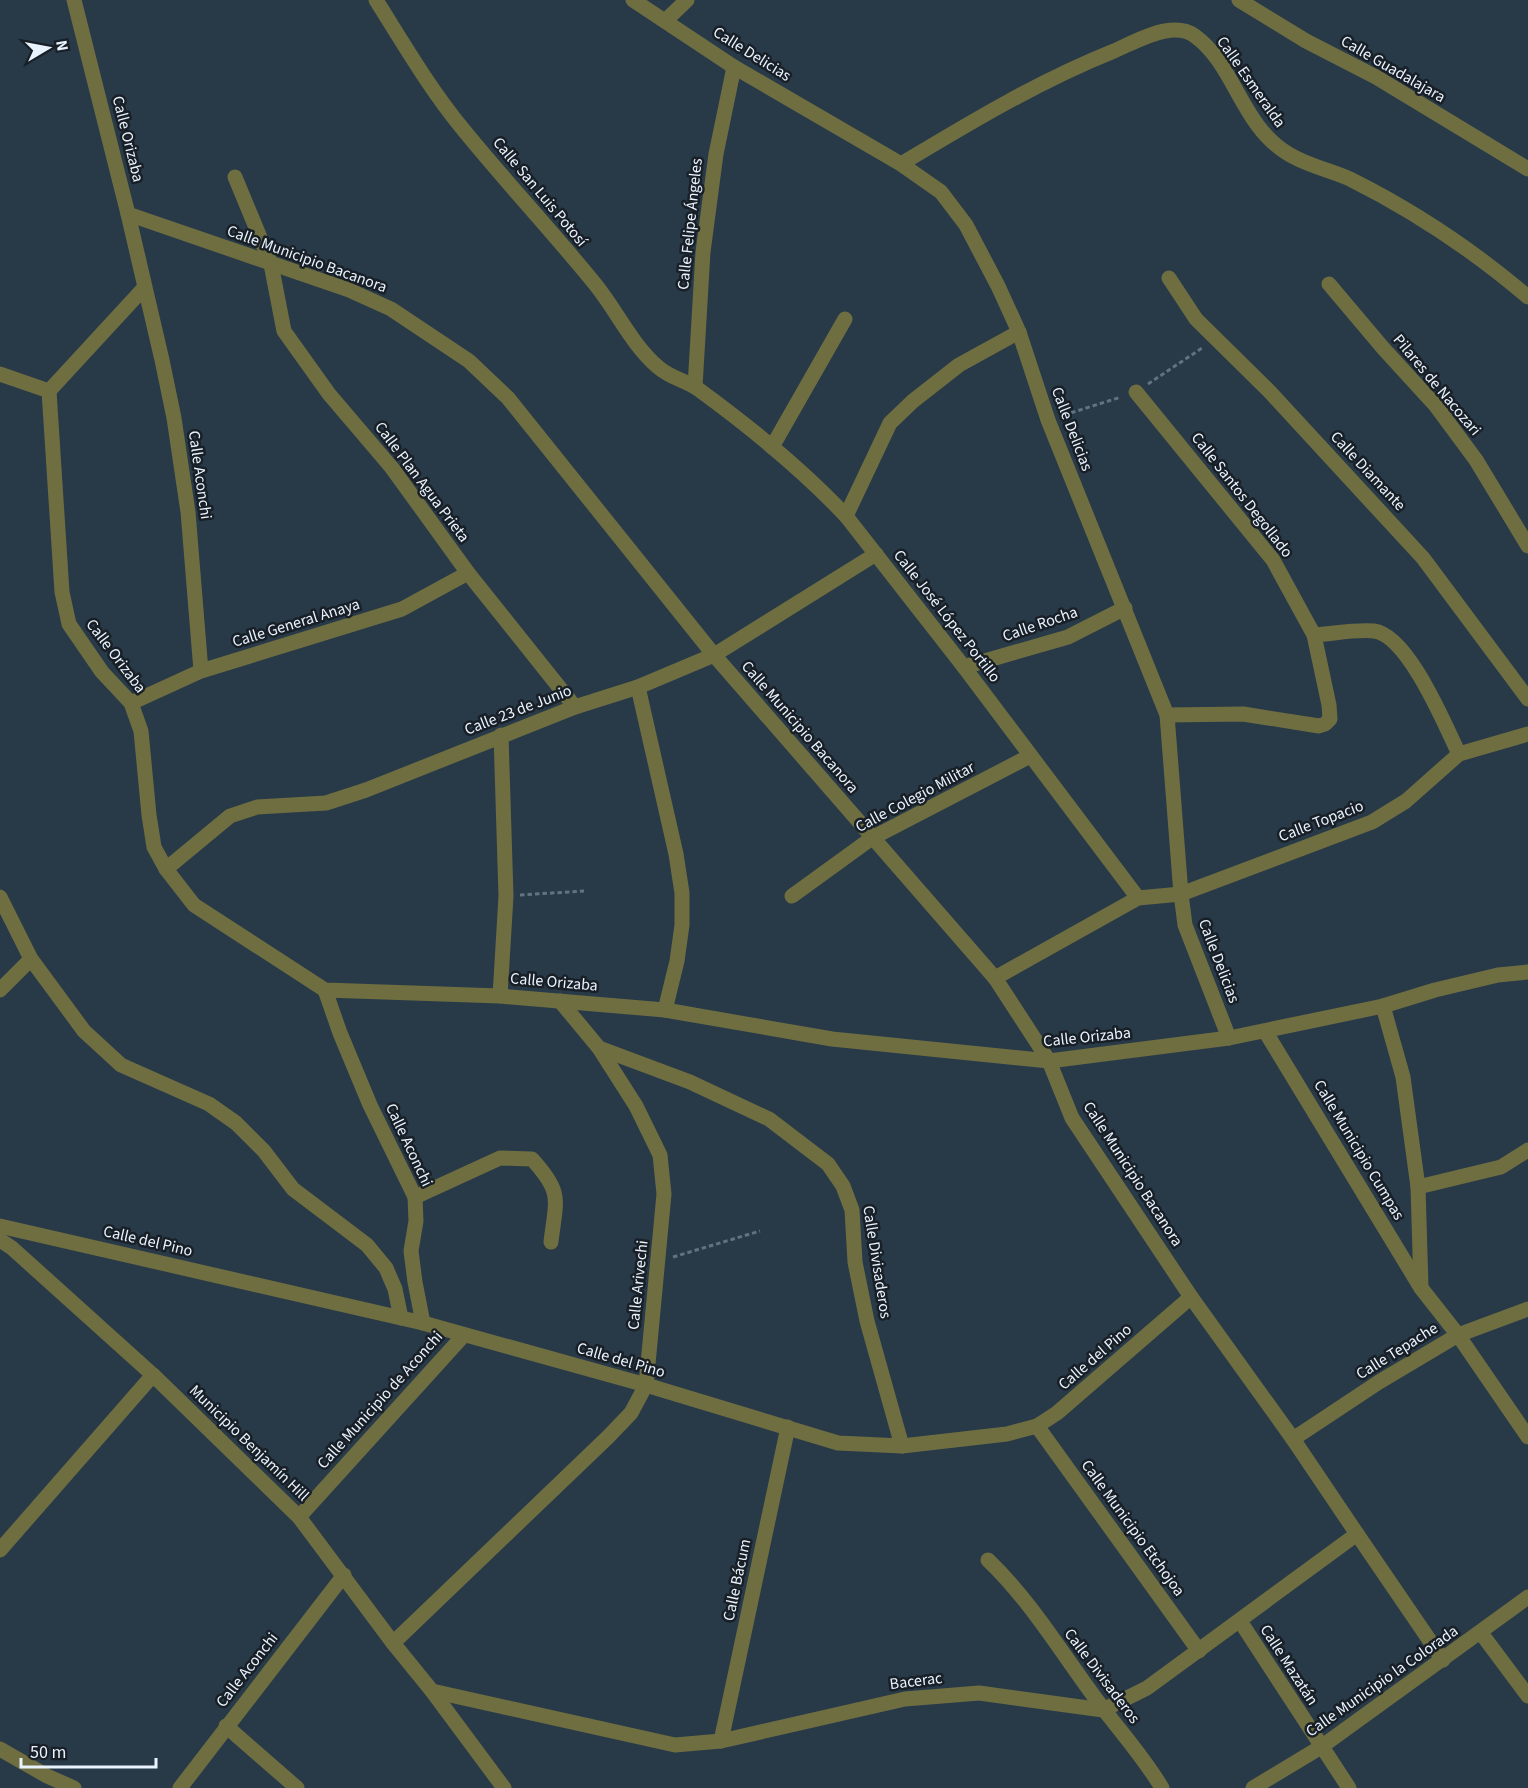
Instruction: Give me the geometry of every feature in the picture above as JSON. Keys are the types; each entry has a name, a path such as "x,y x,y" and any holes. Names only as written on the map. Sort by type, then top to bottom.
{"street":[{"name":"Calle Orizaba","path":"75,0 144,288"},
{"name":"Calle San Luis Potosí","path":"376,0 461,127 597,286 644,352 670,377 695,387"},
{"name":"Calle Delicias","path":"633,0 734,66 902,164 941,192 954,207 999,286 1019,332 1048,420 1167,715 1180,894 1185,925 1229,1038"},
{"path":"665,21 687,0"},
{"name":"Calle Guadalajara","path":"1239,0 1306,40 1376,77 1528,169"},
{"name":"Calle Esmeralda","path":"902,164 1024,91 1077,65 1165,31 1185,30 1214,54 1258,129 1272,143 1288,155 1348,179 1406,209 1490,264 1528,297"},
{"name":"Calle Felipe Ángeles","path":"695,387 703,252 716,154 734,66"},
{"name":"Calle Plan Agua Prieta","path":"235,177 271,264 284,331 329,394 392,468 468,573 575,707"},
{"name":"Calle Municipio Bacanora","path":"128,214 349,290 391,309 469,361 508,398 714,655 995,978 1049,1061 1072,1118 1191,1297 1293,1439 1357,1534"},
{"name":"Calle Diamante","path":"1169,278 1196,319 1270,392 1423,558 1528,699"},
{"name":"Pilares de Nacozari","path":"1329,284 1443,415 1476,460 1528,546"},
{"path":"0,374 49,391 144,288"},
{"name":"Calle Aconchi","path":"144,288 167,383 188,512 201,671"},
{"path":"772,447 845,319"},
{"path":"846,516 890,423 913,400 959,365 1019,332"},
{"name":"Calle José López Portillo","path":"695,387 772,447 828,496 846,516 964,667 1138,898"},
{"name":"Calle Orizaba","path":"49,391 62,592 69,624 102,672 131,703 141,731 154,847 166,870 194,905 325,990 500,996 665,1010 832,1039 1049,1061 1229,1038 1383,1006 1435,990 1498,975 1528,972"},
{"name":"Calle Santos Degollado","path":"1136,392 1273,560 1314,635 1330,719 1319,726 1243,714 1167,715"},
{"name":"Calle 23 de Junio","path":"166,870 230,816 257,807 326,803 414,772 575,707 638,687 714,655 876,554"},
{"name":"Calle General Anaya","path":"131,703 201,671 402,609 468,573"},
{"name":"Calle Rocha","path":"964,667 1068,637 1125,608"},
{"path":"1314,635 1376,631 1392,639 1403,650 1426,688 1460,754"},
{"path":"638,687 676,854 682,893 682,926 677,961 665,1010"},
{"name":"Calle Topacio","path":"1138,898 1180,894 1372,822 1406,801 1460,754 1528,734"},
{"path":"500,996 506,896 501,735"},
{"name":"Calle Colegio Militar","path":"792,896 872,838 1030,756"},
{"path":"0,897 31,959 84,1031 121,1065 209,1104 236,1123 264,1151 293,1189 367,1245 386,1268 395,1289 401,1318"},
{"path":"995,978 1138,898"},
{"path":"0,990 31,959"},
{"name":"Calle Aconchi","path":"325,990 370,1105 415,1197 416,1221 411,1251 423,1323"},
{"name":"Calle Arivechi","path":"393,1643 609,1437 631,1413 646,1385 664,1194 660,1155 636,1106 599,1048 560,1001"},
{"name":"Calle Municipio Cumpas","path":"1383,1006 1403,1077 1418,1187 1421,1288"},
{"name":"Calle Municipio Cumpas","path":"1265,1031 1421,1288 1458,1335 1528,1437"},
{"name":"Calle Divisaderos","path":"599,1048 690,1082 769,1119 828,1164 843,1186 852,1210 855,1262 867,1321 902,1446"},
{"path":"1418,1187 1501,1167 1528,1150"},
{"path":"415,1197 500,1158 532,1159 550,1179 556,1198 551,1242"},
{"name":"Calle del Pino","path":"0,1226 423,1323 646,1385 838,1443 902,1446 1007,1434 1037,1426 1057,1413 1191,1297"},
{"name":"Municipio Benjamín Hill","path":"6,1244 153,1375 298,1517 344,1575 393,1643 432,1690 504,1788"},
{"name":"Calle Tepache","path":"1293,1439 1379,1382 1458,1335 1528,1309"},
{"name":"Calle Municipio de Aconchi","path":"298,1517 464,1335"},
{"path":"0,1550 153,1375"},
{"name":"Calle Municipio Etchojoa","path":"1037,1426 1199,1651"},
{"name":"Calle Bácum","path":"721,1741 788,1427"},
{"path":"1103,1710 1147,1688 1357,1534 1443,1660"},
{"name":"Calle Divisaderos","path":"988,1560 1008,1579 1103,1710 1152,1771 1162,1788"},
{"name":"Calle Aconchi","path":"180,1788 344,1575"},
{"name":"Calle Municipio la Colorada","path":"1252,1788 1321,1747 1528,1597"},
{"name":"Calle Mazatán","path":"1240,1620 1349,1788"},
{"path":"1481,1633 1528,1696"},
{"name":"Bacerac","path":"432,1690 675,1745 721,1741 817,1717 905,1699 979,1693 1103,1710"},
{"path":"226,1726 297,1788"},
{"path":"0,1749 47,1776 74,1788"}],"path":[{"path":"506,896 584,891"},
{"path":"659,1261 760,1231"}]}
